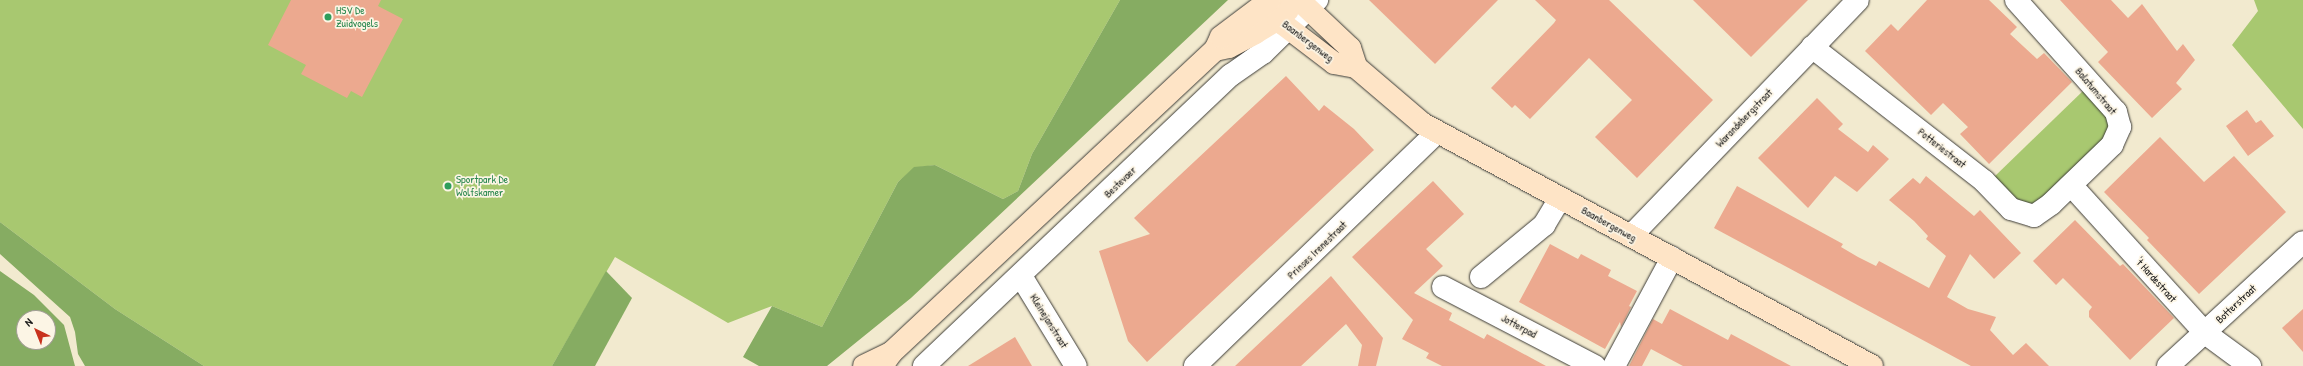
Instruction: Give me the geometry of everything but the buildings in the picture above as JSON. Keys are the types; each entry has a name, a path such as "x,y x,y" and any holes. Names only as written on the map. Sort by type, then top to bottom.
{"main road":[{"name":"Bestevaer","path":"864,366 886,359 1215,50 1221,37 1278,12 1306,2"},
{"name":"Baanbergenweg","path":"1306,2 1350,48 1356,66 1423,124 1872,366"},
{"name":"Baanbergenweg","path":"1278,12 1334,63 1356,66"}],"street":[{"name":"Warandebergstraat","path":"1630,236 1858,0"},
{"name":"Balatumstraat","path":"2016,0 2116,112 2120,128 2112,145 2071,184"},
{"name":"Bestevaer","path":"924,366 1021,276 1231,75 1263,53 1278,12"},
{"name":"Potteriestraat","path":"1812,47 1984,181 2011,209 2034,216 2051,204 2071,184"},
{"name":"Prinses Irenestraat","path":"1195,366 1436,132"},
{"name":"'t Hardestraat","path":"2071,184 2205,333 2250,366"},
{"path":"1481,277 1544,225 1560,198"},
{"name":"Botterstraat","path":"2168,366 2303,242"},
{"path":"1614,366 1672,258"},
{"name":"Kleinejanstraat","path":"1021,276 1076,366"},
{"name":"Jotterpad","path":"1443,287 1595,366"}],"green space":[{"name":"Sportpark De Wolfskamer","path":"0,0 1120,0 1032,154 1018,191 1003,199 935,165 914,168 898,182 822,327 772,306 728,323 615,257 552,366 204,366 115,309 0,222"},
{"path":"1120,0 1228,0 911,298 827,366 759,366 743,357 772,306 822,327 898,182 914,167 935,165 1003,199 1018,191 1032,154"},
{"path":"2254,0 2303,0 2303,129 2232,45 2258,11"},
{"path":"2085,89 2110,116 2114,128 2043,204 2018,205 1993,178"},
{"path":"0,222 115,309 204,366 85,366 78,354 75,332 70,317 0,254"},
{"path":"0,271 34,295 49,310 16,310 16,350 56,350 56,317 64,325 75,366 0,366"},
{"path":"606,271 632,298 595,366 552,366"}],"place":[{"name":"HSV De Zuidvogels","path":"328,17"},
{"name":"Sportpark De Wolfskamer","path":"448,186"}]}
